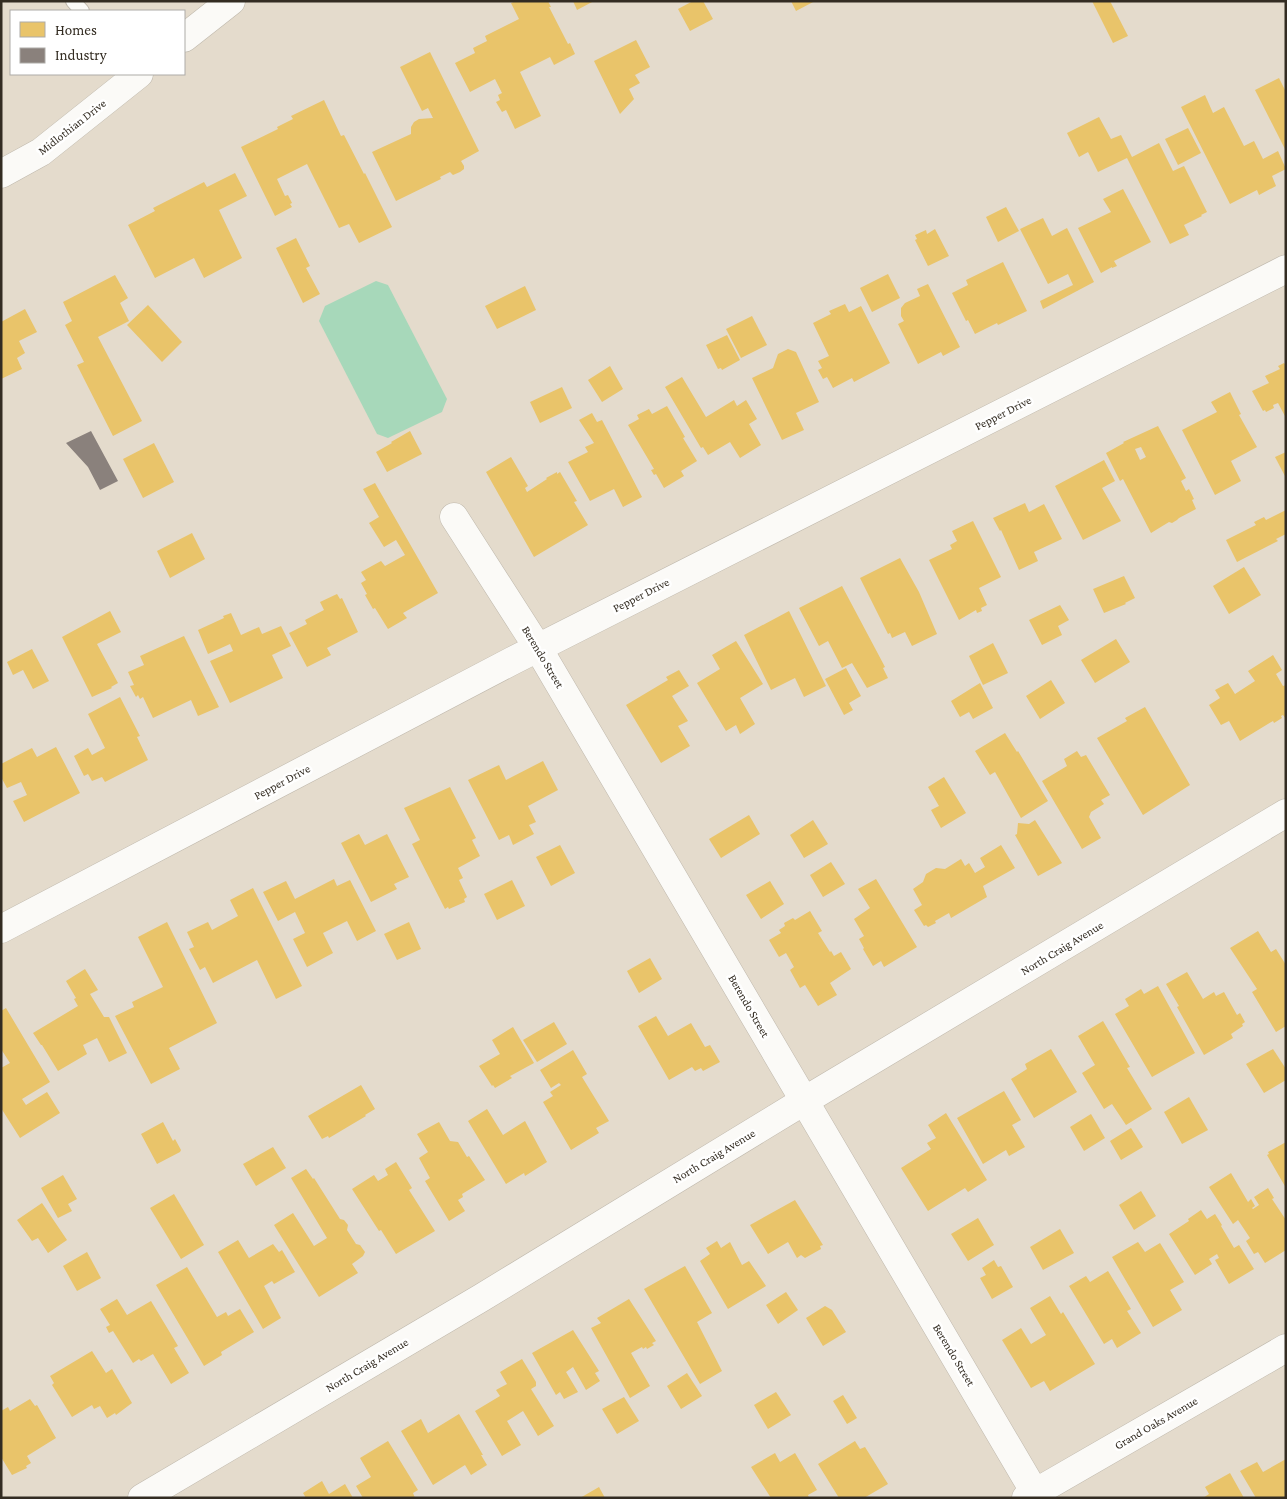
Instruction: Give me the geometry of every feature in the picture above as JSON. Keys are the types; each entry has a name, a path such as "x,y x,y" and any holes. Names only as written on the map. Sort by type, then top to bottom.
{"street":[{"path":"185,37 231,1"},
{"name":"Midlothian Drive","path":"1,174 41,152 136,75"},
{"name":"Pepper Drive","path":"1,930 538,648 1286,269"},
{"name":"Berendo Street","path":"454,517 538,648 1033,1496"},
{"name":"North Craig Avenue","path":"142,1498 481,1298 804,1101 1286,813"},
{"name":"Grand Oaks Avenue","path":"1033,1496 1286,1348"}],"green space":[{"path":"376,281 388,285 447,399 442,412 388,438 377,434 319,321 325,306"}],"building: Homes":[{"path":"516,1 548,1 551,7 549,7 575,54 554,65 550,57 520,72 541,116 515,129 506,110 502,112 496,102 500,100 498,95 502,93 495,79 470,92 455,63 475,53 473,48 487,41 485,36 519,19 511,3"},
{"path":"573,1 594,1 577,10"},
{"path":"693,1 703,1 713,19 690,31 678,9"},
{"path":"791,1 815,1 796,11"},
{"path":"1092,1 1110,1 1128,36 1113,43"},
{"path":"636,40 650,67 635,75 640,83 629,89 634,99 620,114 594,61"},
{"path":"430,52 479,151 461,161 464,169 460,172 453,175 450,172 440,177 441,179 396,201 372,152 411,134 411,127 419,119 433,118 428,108 422,111 400,67"},
{"path":"1279,78 1286,92 1286,151 1255,90"},
{"path":"1205,95 1213,113 1224,107 1244,146 1254,141 1263,159 1278,151 1286,169 1272,176 1276,186 1259,195 1257,190 1230,204 1181,107"},
{"path":"324,100 341,136 344,135 392,227 359,243 349,224 339,228 307,164 277,179 285,196 288,195 292,207 275,216 241,147 278,129 277,127 293,119 291,116"},
{"path":"1099,117 1111,139 1121,135 1132,157 1159,143 1173,171 1184,166 1207,212 1184,225 1189,235 1170,244 1127,158 1098,172 1088,152 1079,157 1067,133"},
{"path":"1188,128 1201,153 1178,165 1165,139"},
{"path":"235,173 247,196 219,210 242,258 204,278 194,258 155,278 128,225 155,211 153,208 204,182 207,187"},
{"path":"1123,189 1151,242 1114,261 1117,266 1101,273 1078,228 1111,212 1103,199"},
{"path":"1006,207 1019,231 998,242 986,217"},
{"path":"1043,218 1052,236 1067,228 1094,282 1043,309 1040,301 1073,285 1068,274 1048,284 1020,229"},
{"path":"935,229 949,256 928,266 915,240 917,239 915,235 926,230 927,234"},
{"path":"296,238 310,266 306,268 320,294 303,303 276,248"},
{"path":"1003,262 1027,311 975,334 952,293 968,285 966,280"},
{"path":"888,274 900,298 872,312 860,288"},
{"path":"115,275 128,298 120,303 129,321 98,337 142,421 113,436 77,365 84,362 65,325 72,321 63,302"},
{"path":"928,284 960,347 943,356 941,352 918,364 898,324 904,321 901,316 901,308 905,303 920,296 917,289"},
{"path":"525,286 536,310 497,329 485,306"},
{"path":"845,304 849,312 861,306 890,363 854,382 852,378 833,388 827,377 823,379 818,370 822,368 818,361 829,356 813,323 831,314 829,311"},
{"path":"148,305 182,342 162,362 127,325"},
{"path":"25,309 37,332 19,341 25,353 17,358 22,369 1,379 1,322"},
{"path":"752,316 767,345 741,358 726,329"},
{"path":"727,335 740,360 722,370 721,368 718,369 706,345"},
{"path":"788,349 796,352 819,402 796,413 804,430 782,440 752,378 773,368 778,354"},
{"path":"1284,363 1286,365 1286,418 1278,403 1273,405 1274,408 1266,412 1265,410 1263,411 1252,391 1269,383 1265,376 1280,369 1278,366"},
{"path":"610,366 623,389 602,402 588,380"},
{"path":"682,377 706,417 734,400 737,406 746,400 757,419 749,424 761,445 740,458 730,442 708,455 703,447 701,448 665,387"},
{"path":"562,387 572,408 540,423 530,402"},
{"path":"1230,392 1241,414 1239,415 1257,447 1231,461 1241,481 1215,495 1182,430 1217,412 1211,402"},
{"path":"667,406 697,461 681,471 684,476 664,488 656,474 654,475 651,470 654,469 628,425 639,419 637,415 649,409 652,414"},
{"path":"592,413 597,422 602,420 642,497 623,507 614,489 590,501 568,462 588,452 585,447 594,443 579,420"},
{"path":"1158,426 1186,478 1181,481 1186,491 1189,489 1196,509 1151,533 1123,479 1120,481 1106,453 1123,442","holes":["1141,447 1146,457 1140,460 1135,449"]},
{"path":"410,431 422,454 387,472 376,452"},
{"path":"154,443 174,482 143,498 123,459"},
{"path":"1286,452 1286,478 1275,457"},
{"path":"511,457 528,486 525,488 527,492 546,478 560,472 577,501 574,502 588,525 534,557 486,472"},
{"path":"1104,460 1115,481 1102,488 1121,521 1083,540 1055,486"},
{"path":"375,483 438,593 403,613 407,618 388,629 365,595 367,594 361,583 366,580 361,572 381,561 385,566 405,555 396,540 384,547 369,523 379,517 363,489"},
{"path":"1025,503 1029,512 1044,504 1062,539 1034,552 1038,561 1019,570 1001,530 993,518"},
{"path":"1286,510 1286,534 1276,539 1278,541 1237,562 1226,540 1256,525 1254,522 1264,517 1266,520"},
{"path":"973,521 1001,577 979,588 987,605 981,608 982,611 977,613 976,610 959,620 929,560 952,549 950,545 957,541 952,531"},
{"path":"192,533 205,559 170,578 157,551"},
{"path":"900,558 919,592 937,634 912,646 905,632 892,638 890,633 888,634 860,578"},
{"path":"1244,567 1261,595 1229,614 1213,586"},
{"path":"1124,576 1135,598 1104,613 1093,589"},
{"path":"842,586 885,667 883,668 888,678 867,688 852,663 842,668 828,641 819,646 799,608"},
{"path":"337,594 340,599 342,598 358,632 327,648 331,655 307,667 289,633 307,624 305,620 324,610 320,602"},
{"path":"1060,605 1069,620 1058,626 1062,635 1042,645 1029,620"},
{"path":"110,611 121,632 97,644 118,683 112,688 92,697 62,637"},
{"path":"789,611 826,686 804,697 795,678 771,690 744,635"},
{"path":"231,613 241,635 259,627 262,634 281,626 291,646 272,655 283,678 230,703 210,661 233,651 230,644 208,654 198,630"},
{"path":"184,636 219,707 198,716 191,700 153,718 143,697 140,699 138,695 136,697 130,686 134,685 128,672 144,665 140,656"},
{"path":"1116,639 1130,662 1095,683 1081,660"},
{"path":"736,641 763,684 740,698 755,724 740,734 736,725 726,731 697,683 720,669 712,655"},
{"path":"993,643 1008,673 983,685 969,656"},
{"path":"32,649 49,681 33,689 23,670 13,675 7,662"},
{"path":"1273,655 1282,670 1276,674 1283,686 1286,685 1286,719 1283,715 1281,716 1282,718 1274,723 1273,721 1240,741 1229,721 1221,725 1209,705 1220,698 1215,690 1228,683 1235,694 1255,681 1248,671"},
{"path":"846,668 861,696 849,703 853,710 844,715 825,679"},
{"path":"679,670 689,686 672,696 688,721 678,726 690,746 661,763 626,705 668,680 666,677"},
{"path":"1051,680 1065,703 1040,719 1026,696"},
{"path":"980,683 993,708 973,719 969,712 960,717 951,701"},
{"path":"120,697 140,736 137,737 148,760 105,782 102,777 92,781 88,774 84,776 74,756 88,748 92,755 105,748 88,714"},
{"path":"1145,707 1190,785 1143,815 1097,738 1127,721 1125,718"},
{"path":"1005,733 1048,801 1021,818 995,772 990,775 975,751"},
{"path":"56,747 80,793 24,822 13,801 27,795 21,782 7,788 1,777 1,764 32,748 37,757"},
{"path":"1077,751 1081,757 1086,755 1110,795 1101,800 1104,804 1091,812 1089,817 1101,838 1082,849 1042,781 1067,766 1064,759"},
{"path":"543,761 558,790 528,806 536,822 529,825 534,834 513,845 509,835 499,840 468,780 499,765 506,780"},
{"path":"944,777 966,813 941,828 931,810 939,806 928,787"},
{"path":"450,787 476,838 472,840 480,856 458,868 463,878 459,880 467,897 464,899 465,902 445,909 412,844 420,840 404,808"},
{"path":"749,815 760,834 721,858 709,839"},
{"path":"813,820 828,844 804,858 790,835"},
{"path":"1035,820 1062,863 1038,876 1015,835 1017,834 1018,823 1029,824"},
{"path":"359,834 365,845 387,834 409,877 394,884 397,889 371,902 341,843"},
{"path":"560,845 575,873 551,886 536,857"},
{"path":"1001,845 1015,868 983,886 987,897 951,918 949,913 935,921 936,923 928,927 924,926 914,910 922,905 913,889 923,882 926,874 936,868 945,869 961,859 965,866 969,863 975,873 985,867 980,858"},
{"path":"831,862 845,884 823,897 810,875"},
{"path":"334,879 337,886 350,880 376,931 357,941 347,921 323,933 333,953 307,967 293,939 305,933 295,912 278,921 263,892 286,881 295,899"},
{"path":"876,879 917,947 884,967 881,961 873,966 859,939 864,936 854,919 870,908 858,889"},
{"path":"512,880 525,906 497,920 484,894"},
{"path":"770,881 784,904 761,919 746,895"},
{"path":"253,888 302,986 276,999 257,960 213,983 205,967 200,970 189,949 194,947 187,932 208,922 212,930 238,916 230,900"},
{"path":"810,911 822,931 818,933 830,952 834,956 841,952 851,969 830,983 837,995 818,1006 805,985 800,988 790,970 794,967 786,953 779,957 769,940 781,933 779,930 785,926 784,923 793,918 795,920"},
{"path":"167,922 217,1023 169,1048 180,1069 151,1084 115,1016 134,1007 132,1002 163,987 138,937"},
{"path":"409,922 421,949 397,960 384,934"},
{"path":"1258,931 1271,952 1276,949 1286,965 1286,1026 1276,1032 1252,992 1257,989 1230,948"},
{"path":"650,958 662,979 639,993 627,971"},
{"path":"85,969 98,990 90,994 104,1017 109,1017 127,1053 109,1062 97,1038 83,1045 87,1054 58,1071 33,1033 78,1006 74,999 76,998 66,981"},
{"path":"1187,972 1203,999 1214,992 1216,996 1224,992 1237,1015 1240,1013 1245,1022 1242,1024 1243,1026 1231,1034 1233,1038 1204,1055 1166,984"},
{"path":"1158,986 1195,1053 1152,1077 1115,1014 1129,1006 1125,999 1141,989 1144,994"},
{"path":"6,1008 50,1082 22,1099 26,1105 47,1092 60,1113 20,1138 1,1108 1,1068 10,1063 1,1049 1,1011"},
{"path":"656,1016 668,1036 691,1023 705,1047 710,1045 720,1062 703,1071 701,1068 695,1071 692,1067 669,1080 638,1026"},
{"path":"1103,1021 1130,1067 1127,1068 1152,1109 1126,1125 1112,1104 1104,1109 1082,1073 1095,1065 1078,1036"},
{"path":"554,1022 567,1044 537,1062 523,1040"},
{"path":"513,1027 534,1063 510,1076 512,1078 495,1088 479,1066 500,1054 492,1040"},
{"path":"1051,1049 1077,1092 1034,1118 1011,1079 1027,1069 1025,1064"},
{"path":"1273,1049 1286,1069 1286,1080 1264,1093 1246,1064"},
{"path":"573,1050 587,1074 582,1077 609,1121 596,1128 599,1133 571,1150 543,1102 553,1096 550,1092 561,1085 559,1083 551,1088 540,1070"},
{"path":"361,1085 375,1109 329,1138 328,1136 322,1139 308,1116"},
{"path":"1004,1091 1021,1120 1012,1125 1025,1147 1009,1156 1006,1150 983,1164 957,1118"},
{"path":"1189,1097 1208,1130 1182,1144 1164,1112"},
{"path":"487,1109 503,1135 525,1121 547,1162 525,1176 524,1173 506,1184 468,1121"},
{"path":"946,1113 987,1180 968,1192 965,1188 928,1211 901,1168 931,1149 927,1143 936,1138 928,1125"},
{"path":"1091,1114 1105,1138 1084,1151 1070,1127"},
{"path":"163,1122 173,1141 175,1139 181,1150 157,1164 141,1134"},
{"path":"439,1122 450,1141 458,1142 485,1180 462,1194 463,1197 458,1200 465,1211 449,1221 425,1181 430,1178 419,1158 428,1152 417,1134"},
{"path":"1131,1128 1143,1147 1121,1160 1110,1141"},
{"path":"1286,1142 1286,1188 1267,1155 1269,1154 1268,1152"},
{"path":"273,1147 286,1168 256,1186 243,1164"},
{"path":"396,1162 412,1188 409,1190 435,1231 396,1254 352,1189 374,1175 378,1181 388,1175 385,1169"},
{"path":"306,1169 314,1178 340,1219 344,1220 348,1225 347,1230 356,1244 360,1245 365,1252 363,1256 352,1264 358,1273 319,1297 274,1225 293,1213 314,1246 327,1238 291,1178"},
{"path":"1231,1173 1248,1202 1251,1199 1255,1206 1253,1209 1259,1205 1254,1197 1268,1188 1274,1198 1272,1199 1286,1220 1286,1250 1265,1263 1258,1252 1254,1254 1246,1241 1250,1238 1238,1220 1233,1224 1209,1187"},
{"path":"63,1175 77,1199 68,1204 72,1211 58,1218 41,1188"},
{"path":"1141,1191 1156,1216 1134,1230 1119,1205"},
{"path":"174,1194 204,1245 181,1259 150,1208"},
{"path":"795,1200 823,1245 820,1246 821,1249 805,1258 801,1255 797,1258 788,1242 768,1254 750,1225"},
{"path":"42,1203 67,1240 48,1253 38,1238 32,1241 17,1220"},
{"path":"1201,1210 1207,1219 1215,1214 1234,1248 1239,1245 1254,1269 1229,1284 1215,1260 1219,1258 1217,1254 1209,1259 1212,1264 1195,1275 1169,1234 1189,1221 1188,1219"},
{"path":"978,1218 994,1245 968,1261 951,1234"},
{"path":"1060,1229 1074,1253 1043,1270 1030,1247"},
{"path":"238,1240 249,1258 273,1244 279,1252 282,1250 295,1272 274,1284 272,1281 264,1286 281,1318 263,1329 218,1252"},
{"path":"717,1241 721,1248 730,1242 742,1265 749,1261 766,1286 728,1309 700,1261 710,1254 706,1248"},
{"path":"1138,1242 1145,1252 1160,1243 1184,1282 1170,1290 1182,1310 1153,1327 1112,1257"},
{"path":"87,1252 101,1278 77,1291 63,1266"},
{"path":"994,1260 998,1267 1001,1266 1013,1287 992,1299 980,1278 986,1275 982,1268"},
{"path":"685,1266 712,1313 697,1322 722,1371 700,1384 644,1289"},
{"path":"187,1267 217,1317 226,1312 228,1316 240,1309 254,1332 221,1352 222,1355 204,1366 156,1285"},
{"path":"1108,1271 1131,1309 1127,1311 1141,1333 1117,1348 1112,1339 1104,1344 1069,1286 1086,1276 1090,1282"},
{"path":"786,1292 798,1310 778,1324 766,1305"},
{"path":"1050,1296 1061,1314 1063,1312 1095,1364 1050,1391 1044,1381 1031,1388 1002,1340 1021,1328 1031,1344 1046,1335 1030,1308"},
{"path":"117,1299 127,1315 151,1301 178,1346 174,1348 189,1373 171,1384 153,1354 133,1363 113,1331 109,1333 106,1327 110,1325 100,1309"},
{"path":"629,1299 656,1341 652,1343 654,1345 647,1349 642,1347 631,1353 650,1386 630,1398 591,1328 601,1323 597,1318"},
{"path":"825,1306 832,1310 846,1332 823,1346 806,1318"},
{"path":"573,1330 599,1371 595,1373 600,1381 586,1390 573,1367 566,1372 578,1392 564,1399 560,1392 556,1395 532,1353"},
{"path":"92,1351 106,1373 112,1369 132,1403 116,1415 115,1413 107,1418 100,1406 94,1409 92,1405 72,1417 52,1385 54,1383 50,1376"},
{"path":"522,1359 536,1382 536,1386 531,1389 554,1426 538,1436 523,1411 507,1421 521,1445 502,1456 475,1411 500,1396 496,1390 507,1384 500,1372"},
{"path":"687,1373 702,1396 681,1409 667,1386"},
{"path":"776,1392 791,1415 768,1429 754,1405"},
{"path":"843,1395 857,1418 847,1424 833,1401"},
{"path":"624,1397 639,1421 617,1434 602,1409"},
{"path":"30,1399 35,1406 37,1405 56,1438 27,1456 31,1463 26,1466 27,1468 12,1475 1,1457 1,1411 8,1407 10,1411"},
{"path":"459,1414 487,1465 471,1475 465,1465 433,1485 401,1431 421,1419 428,1433"},
{"path":"388,1441 418,1490 413,1493 415,1498 363,1498 356,1486 371,1477 360,1458"},
{"path":"855,1441 860,1449 865,1447 888,1484 864,1498 839,1498 818,1464"},
{"path":"775,1453 780,1462 795,1453 817,1490 808,1495 809,1498 771,1498 751,1467"},
{"path":"1286,1459 1286,1498 1256,1498 1240,1471 1257,1462 1263,1472"},
{"path":"1230,1473 1244,1498 1203,1498 1209,1494 1205,1487"},
{"path":"322,1481 329,1494 345,1484 353,1498 306,1498 303,1493"},
{"path":"599,1487 605,1498 580,1498"}],"building: Industry":[{"path":"91,431 118,481 100,490 88,467 66,443"}]}
